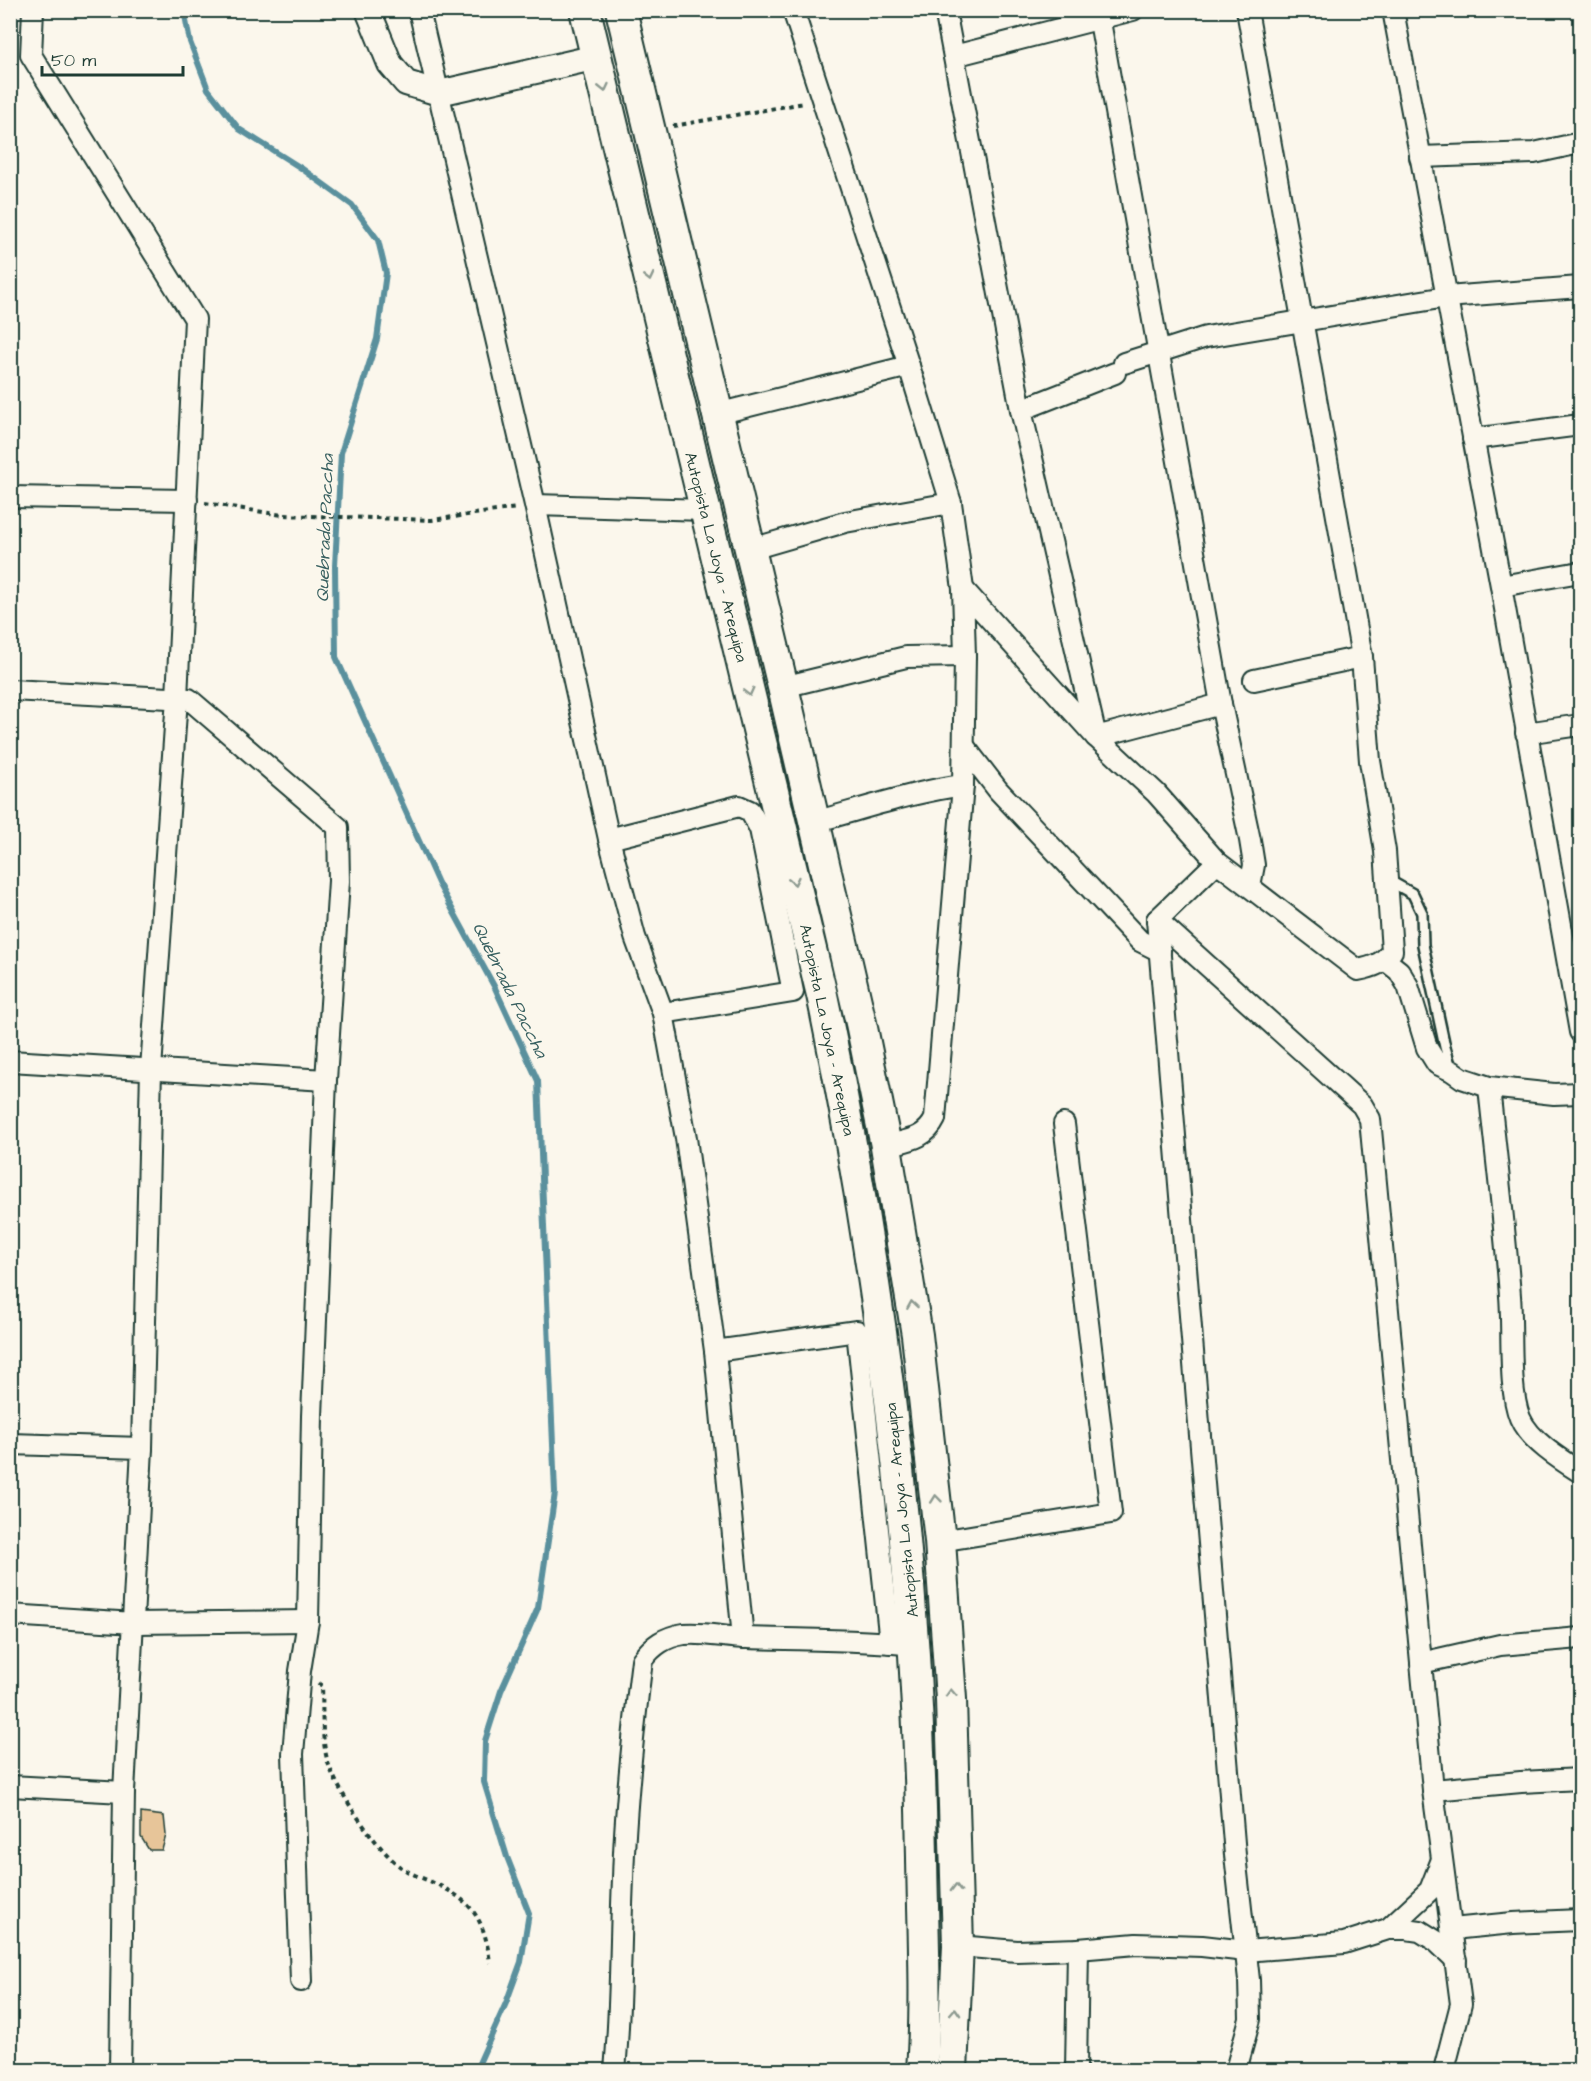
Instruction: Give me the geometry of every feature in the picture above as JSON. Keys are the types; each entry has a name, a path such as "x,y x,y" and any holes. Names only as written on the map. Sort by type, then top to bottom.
{"main road":[{"name":"Autopista La Joya - Arequipa","path":"585,10 705,510 771,828 840,1080 870,1252 882,1329 905,1521 902,1644 921,1757 922,2070"},
{"name":"Autopista La Joya - Arequipa","path":"621,10 861,1023 886,1146 917,1335 940,1541 951,1699 958,1946 952,2070"}],"street":[{"path":"33,10 32,56 195,319 177,698 151,1069 142,1448 124,1792 120,2070"},
{"path":"368,10 390,64 406,82 439,93 597,57"},
{"path":"419,10 535,505 609,839 635,937 663,1013 686,1138 715,1351 743,1638"},
{"path":"793,10 909,366 951,503 963,589 965,656 963,785 935,1119 923,1136 886,1146"},
{"path":"945,10 1021,410 1096,737"},
{"path":"954,56 1099,14 1133,10"},
{"path":"963,589 1096,737 1156,793 1217,862 1358,970 1374,967 1385,960 1392,951 1385,851 1370,761 1362,657 1247,10"},
{"path":"1393,10 1501,586 1581,1032"},
{"path":"1099,14 1221,704 1254,865 1250,886"},
{"path":"1420,157 1534,153 1581,143"},
{"path":"1021,410 1159,351 1206,337 1446,297 1581,287"},
{"path":"717,414 909,366"},
{"path":"1473,439 1581,425"},
{"path":"10,497 187,500"},
{"path":"748,550 845,522 951,503"},
{"path":"535,505 705,510"},
{"path":"1501,586 1581,572"},
{"path":"783,687 906,657 965,656"},
{"path":"1254,680 1362,657"},
{"path":"10,690 189,699 338,827 339,881 326,1080 312,1416 308,1621 300,1671 293,1754 301,1981"},
{"path":"1096,737 1221,704"},
{"path":"1526,733 1581,725"},
{"path":"964,746 998,790 1140,941 1160,951"},
{"path":"814,822 896,801 928,790 963,785"},
{"path":"609,839 739,806 750,811 771,828 793,992 663,1013"},
{"path":"1157,920 1217,862"},
{"path":"1157,920 1235,1855 1249,1980 1250,2019 1236,2070"},
{"path":"1157,920 1362,1105 1370,1119 1433,1790 1461,2004 1444,2070"},
{"path":"1385,960 1399,971 1408,986 1426,1048 1437,1064 1462,1078 1489,1087 1554,1094 1581,1093"},
{"path":"10,1060 326,1080"},
{"path":"1489,1087 1510,1297 1514,1391 1520,1418 1528,1432 1559,1458 1581,1472"},
{"path":"940,1541 1111,1513 1064,1124"},
{"path":"615,2070 619,2030 623,1878 629,1770 642,1660 652,1647 664,1639 685,1634 902,1644 857,1331 715,1351"},
{"path":"10,1444 142,1448"},
{"path":"10,1615 134,1623 308,1621"},
{"path":"1421,1663 1500,1645 1581,1638"},
{"path":"1433,1790 1581,1779"},
{"path":"10,1786 124,1792"},
{"path":"1388,1929 1430,1890 1442,1859"},
{"path":"1452,1929 1581,1920"},
{"path":"958,1946 1017,1951 1136,1944 1202,1946 1246,1951 1344,1943 1388,1929 1406,1929 1420,1931 1436,1941 1455,1960"},
{"path":"1076,2070 1078,1949"}],"lane":[{"path":"1386,878 1413,894 1422,913 1423,945 1444,1047 1452,1071"}],"path":[{"path":"650,130 823,100"},
{"path":"187,500 282,515 432,520 535,505"},
{"path":"300,1671 322,1686 327,1760 360,1820 384,1854 403,1869 457,1894 477,1914 488,1948 490,1963"}],"building":[{"path":"141,1813 164,1816 166,1835 162,1850 149,1850 141,1837"}],"waterway":[{"name":"Quebrada Paccha","path":"184,10 190,42 208,89 239,129 301,168 352,205 378,240 386,273 377,339 341,453 335,566 336,657 438,883 495,988 538,1081 555,1493 538,1608 501,1691 485,1741 484,1782 507,1857 529,1913 521,1962 506,2003 476,2070"}]}
